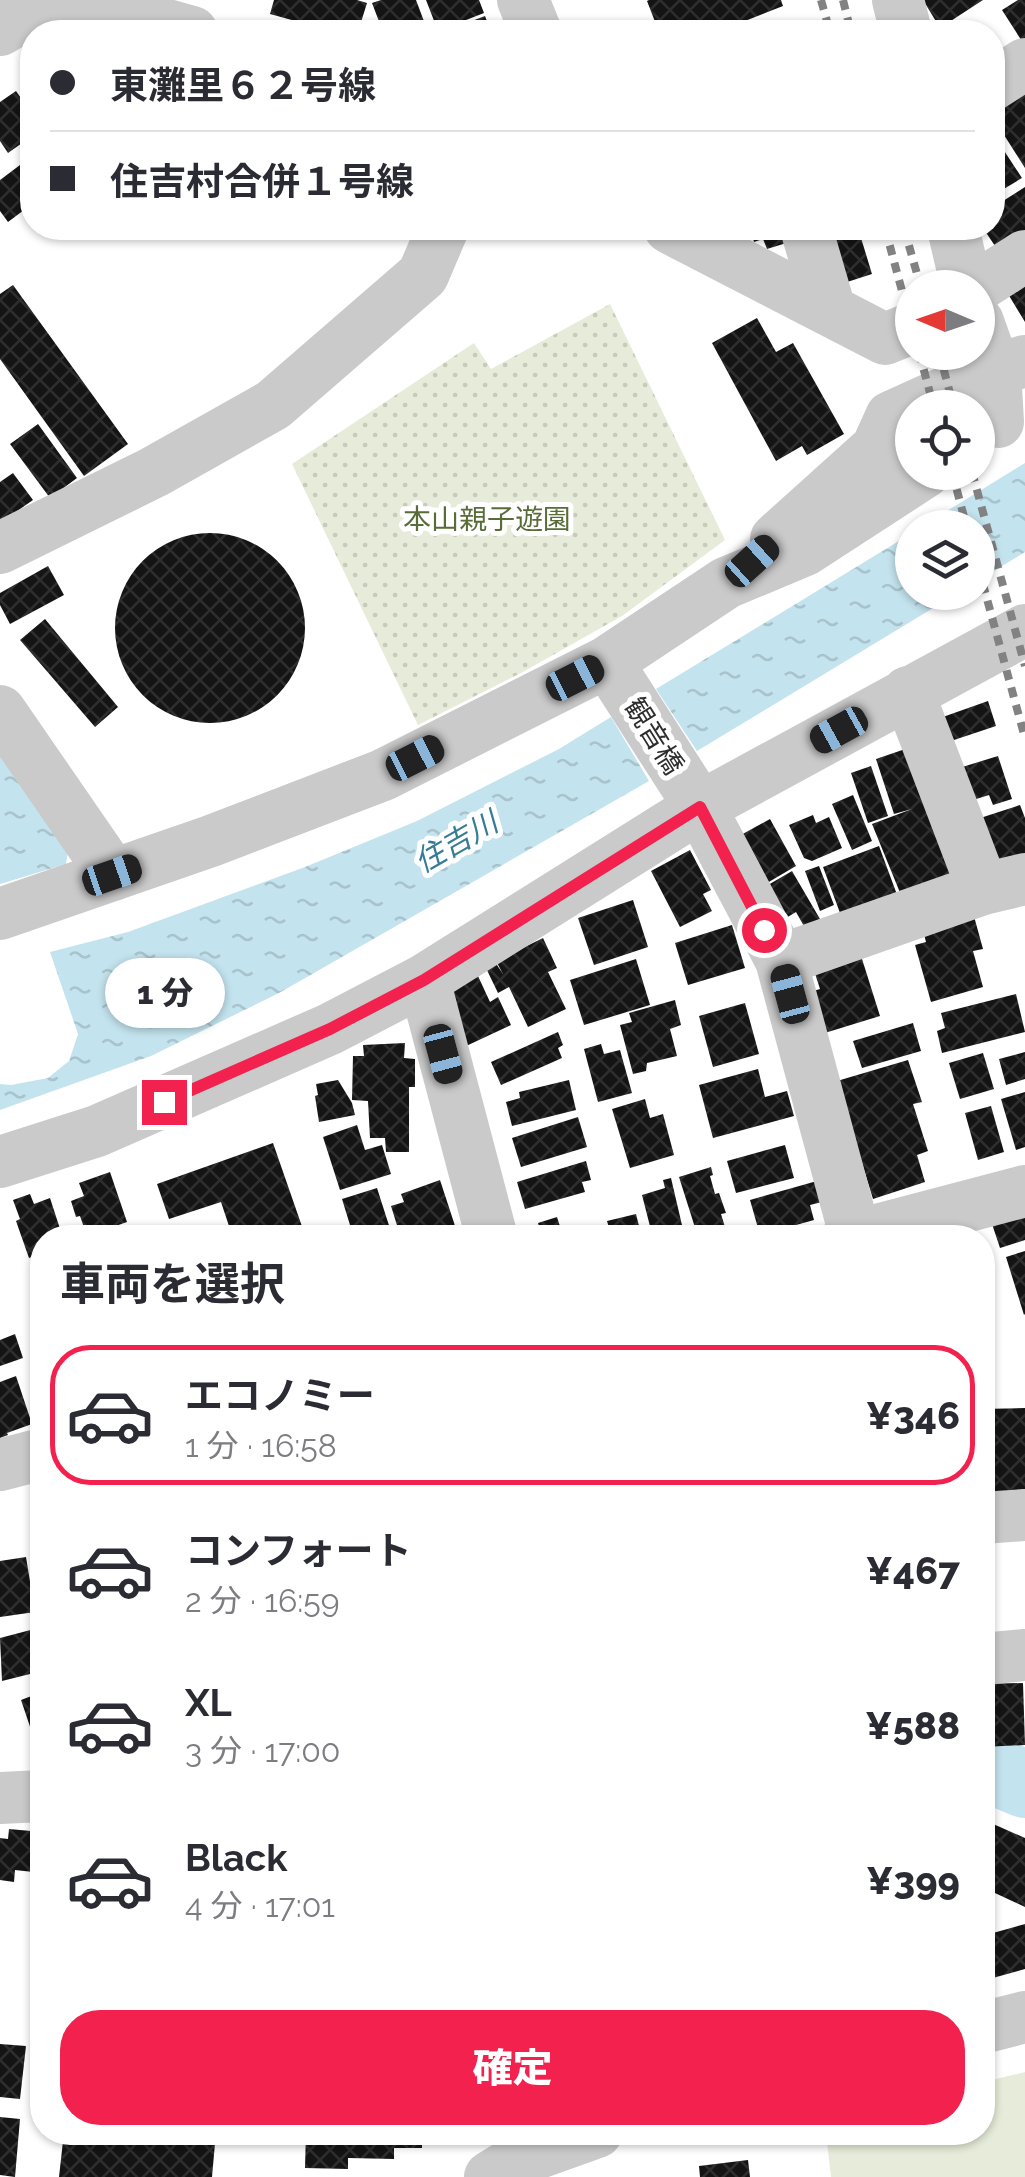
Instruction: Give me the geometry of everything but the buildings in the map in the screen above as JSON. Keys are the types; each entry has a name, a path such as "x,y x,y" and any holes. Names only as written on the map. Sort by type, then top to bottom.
{"street":[{"path":"0,30 51,0 132,6 164,20"},
{"path":"0,548 154,472 273,405 423,275 437,240"},
{"path":"693,240 885,339 895,335"},
{"path":"811,240 841,316 895,419"},
{"path":"956,240 962,270"},
{"path":"995,275 1025,256"},
{"path":"994,370 1004,400"},
{"path":"0,914 210,841 383,774 612,670 726,583 877,448 895,436"},
{"path":"726,583 805,550 897,490"},
{"path":"0,1162 98,1131 330,1029 424,980 696,800 1025,630"},
{"name":"観音橋","path":"612,670 696,800 780,960 848,1225"},
{"path":"780,960 1004,884 908,692"},
{"path":"0,711 112,875"},
{"path":"424,980 489,1225"},
{"path":"893,1225 1025,1190"},
{"path":"0,1465 30,1457"},
{"path":"995,1517 1025,1516"},
{"path":"995,1658 1025,1655"},
{"path":"0,1798 30,1797"},
{"path":"995,2025 1025,2017"},
{"path":"490,2177 516,2161 561,2145"}],"green space":[{"name":"本山親子遊園","path":"610,304 725,540 622,616 418,725 292,464 474,343 491,369"},
{"path":"1025,2072 1025,2177 831,2177 827,2145 995,2145 995,2079"}],"water":[{"path":"1025,463 1025,552 995,571 995,510 949,510 981,490 995,490 995,481"},
{"path":"895,543 895,610 930,610 697,751 656,689"},
{"name":"住吉川","path":"611,717 649,781 279,993 151,1056 0,1110 0,1084 48,1078 69,1061 78,1034 50,952 128,932 417,821 559,749"},
{"path":"0,741 70,836 66,864 0,884"}],"waterway":[{"path":"995,1771 1025,1784"}],"railway":[{"path":"821,0 827,20"},
{"path":"843,0 848,20"},
{"path":"888,240 896,270"},
{"path":"907,240 916,270"},
{"path":"924,370 929,390"},
{"path":"944,370 949,390"},
{"path":"957,490 962,510"},
{"path":"977,490 1025,666"},
{"path":"990,610 1025,738"}],"route":[{"path":"164,1102 330,1029 424,980 700,807 764,930"}]}
